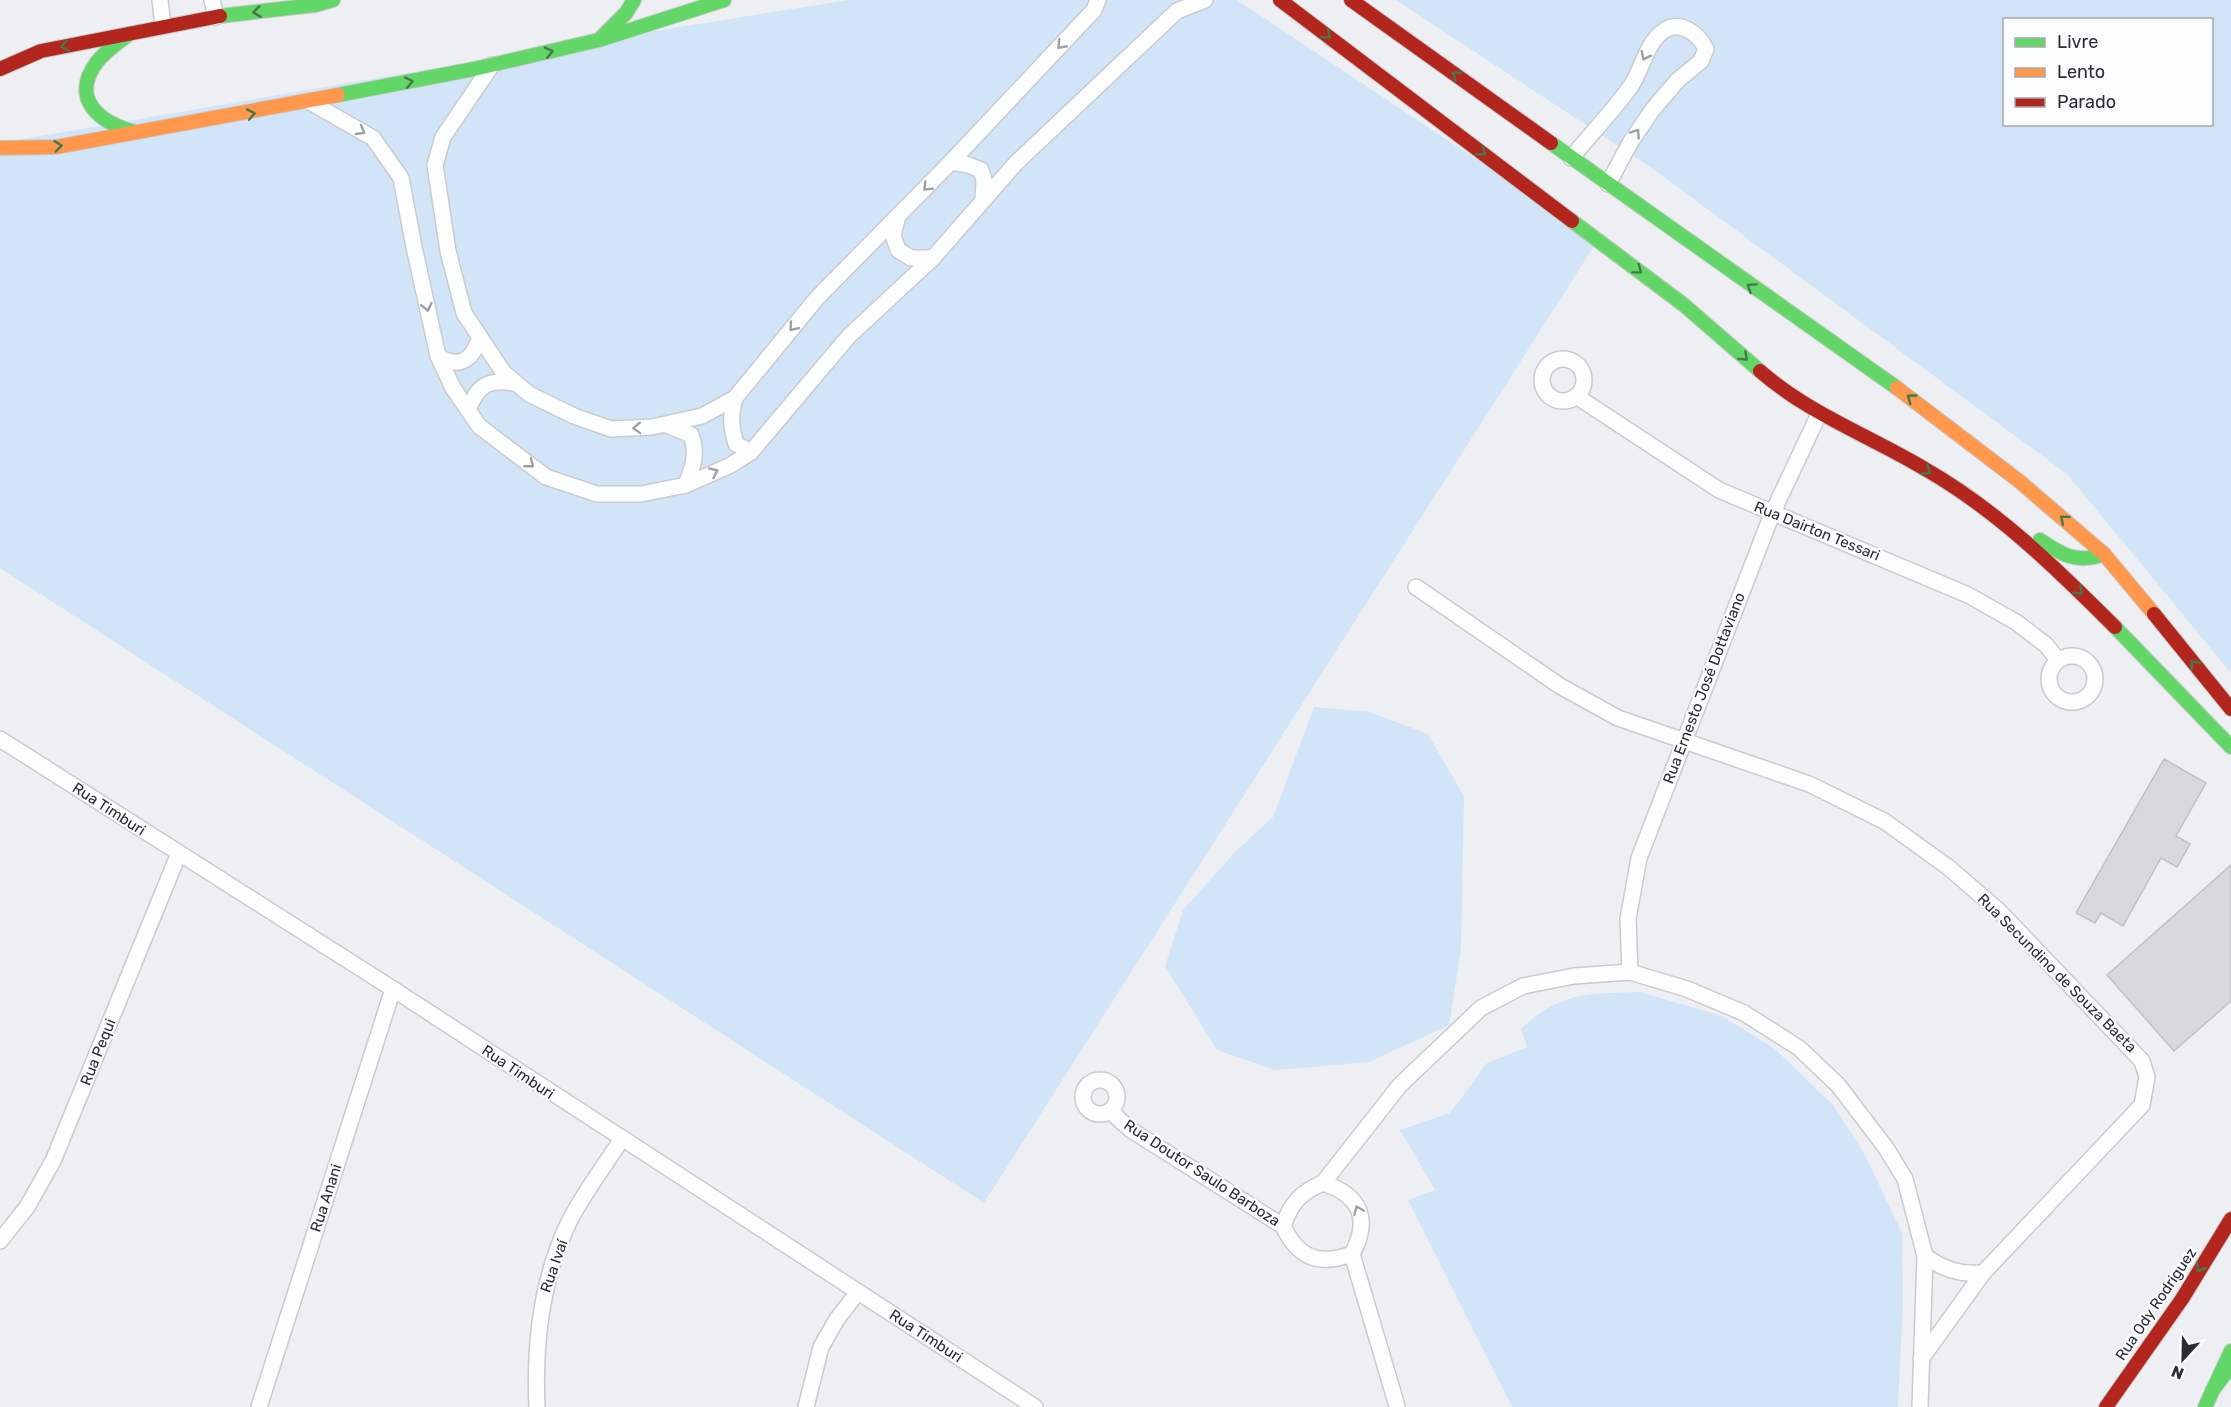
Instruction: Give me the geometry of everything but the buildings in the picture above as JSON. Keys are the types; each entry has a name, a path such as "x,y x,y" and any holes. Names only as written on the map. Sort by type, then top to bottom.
{"main road":[{"path":"0,69 41,51 164,26 333,0"},
{"path":"599,40 626,13 634,0"},
{"path":"0,148 56,147 143,133 492,65 599,40 724,0"},
{"path":"1280,0 1684,305 1770,381 1819,414 1926,469 1987,510 2034,548 2079,591 2187,699 2231,747"},
{"path":"1351,0 1933,413 2019,481 2104,554 2231,709"},
{"path":"130,33 97,62 88,77 86,92 92,109 110,125 143,133"},
{"path":"1987,510 2015,522 2063,555 2075,560 2087,562 2104,554"},
{"name":"Rua Ody Rodriguez","path":"2106,1407 2181,1299 2231,1219"},
{"path":"2205,1407 2231,1351"},
{"path":"2212,1391 2231,1366"}],"street":[{"path":"160,0 164,26"},
{"path":"212,0 216,17"},
{"path":"751,452 736,444 731,428 730,413 735,398 817,298 951,162 1094,10 1098,0"},
{"path":"310,102 373,138 401,178 438,356 453,388 479,426 546,477 597,494 641,494 686,485 731,465 751,452 849,336 933,258 1016,163 1177,11 1205,0"},
{"path":"1571,158 1633,83 1656,39 1666,29 1680,27 1692,31 1701,38 1706,49 1701,61 1678,80 1653,109 1630,143 1608,184"},
{"path":"492,65 443,137 435,165 448,251 464,313 503,372 529,394 574,416 611,429 666,424 702,416 735,398"},
{"path":"951,162 981,170 984,180 983,200"},
{"path":"898,216 893,235 898,250 911,258 933,258"},
{"path":"438,356 449,363 462,361 477,347 480,337"},
{"path":"468,410 479,390 490,382 515,382"},
{"name":"Rua Dairton Tessari","path":"1576,396 1719,490 1968,595 2016,622 2046,645 2058,660"},
{"name":"Rua Ernesto José Dottaviano","path":"1630,972 1628,919 1640,858 1772,514 1819,414"},
{"path":"666,424 691,435 696,447 695,459 686,485"},
{"name":"Rua Secundino de Souza Baeta","path":"1416,587 1560,686 1618,718 1809,784 1884,821 1948,867 1999,911 2142,1061 2147,1077 2146,1090 2142,1105 2133,1118 1983,1272 1921,1359"},
{"name":"Rua Timburi","path":"0,739 393,989 621,1140 1035,1407"},
{"name":"Rua Pequi","path":"0,1241 27,1207 53,1161 179,853"},
{"path":"1283,1226 1288,1211 1297,1198 1323,1183 1400,1085 1481,1008 1523,986 1574,976 1630,972 1687,989 1744,1012 1798,1047 1838,1085 1886,1148 1905,1179 1925,1256 1920,1407"},
{"name":"Rua Anani","path":"259,1407 393,989"},
{"name":"Rua Doutor Saulo Barboza","path":"1110,1111 1131,1130 1283,1226 1291,1241 1303,1253 1319,1260 1336,1260 1353,1254"},
{"name":"Rua Ivaí","path":"537,1407 537,1338 545,1288 569,1222 621,1140"},
{"path":"1323,1183 1341,1189 1355,1202 1362,1219 1361,1237 1353,1254 1397,1406"},
{"path":"1925,1256 1937,1265 1952,1270 1968,1274 1983,1272"},
{"path":"806,1407 821,1347 837,1319 858,1292"}],"shaded area":[{"path":"848,0 1237,0 1598,240 984,1203 0,568 0,143 599,40"},
{"path":"1396,0 2231,0 2231,673 2067,474 1653,169"},
{"path":"1314,707 1370,712 1428,734 1464,796 1461,949 1449,1025 1369,1062 1275,1070 1217,1050 1165,966 1183,910 1236,851 1273,817"},
{"path":"1640,992 1722,1016 1775,1049 1834,1106 1865,1155 1902,1233 1903,1301 1898,1407 1512,1407 1408,1200 1435,1190 1400,1130 1450,1113 1487,1063 1527,1047 1521,1029 1549,1007 1576,997"}],"traffic: fast":[{"path":"220,16 315,5 333,0"},
{"path":"602,37 626,13 634,0"},
{"path":"338,95 474,69 599,40 724,0"},
{"path":"129,34 97,62 89,75 86,87 87,98 92,108 100,116 135,132"},
{"path":"1551,143 1897,388"},
{"path":"1572,221 1684,305 1760,371"},
{"path":"2040,540 2063,554 2078,558 2104,554"},
{"path":"2115,627 2231,747"},
{"path":"2205,1407 2231,1351"},
{"path":"2212,1391 2231,1366"}],"traffic: slow":[{"path":"0,148 56,147 338,95"},
{"path":"1897,388 2019,481 2104,554 2154,614"}],"traffic: jam":[{"path":"1280,0 1572,221"},
{"path":"1351,0 1551,143"},
{"path":"0,69 41,51 220,16"},
{"path":"1760,371 1799,400 1925,469 1977,503 2048,562 2115,627"},
{"path":"2154,614 2231,709"},
{"path":"2106,1407 2182,1299 2231,1219"}]}
